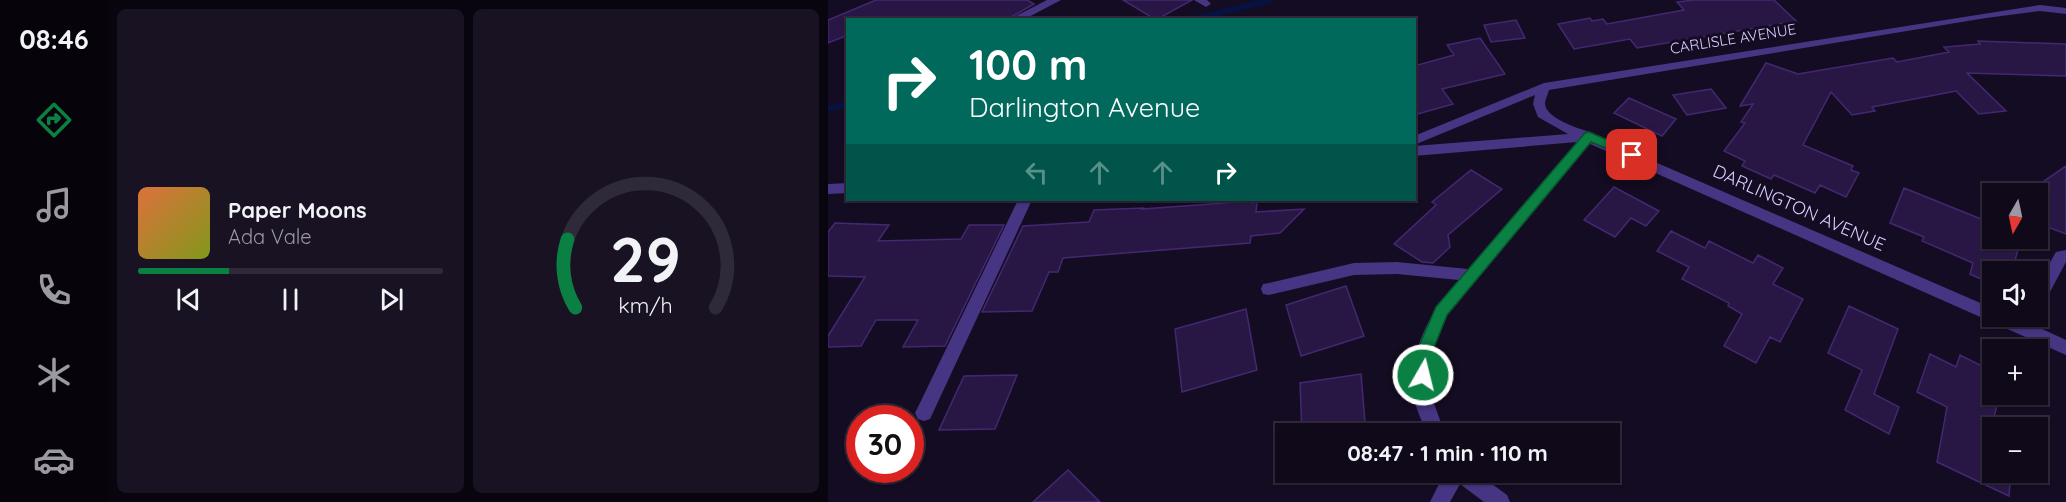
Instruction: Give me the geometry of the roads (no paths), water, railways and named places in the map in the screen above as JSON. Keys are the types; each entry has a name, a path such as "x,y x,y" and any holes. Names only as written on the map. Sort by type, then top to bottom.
{"street":[{"path":"1016,18 1056,0"},
{"name":"CARLISLE AVENUE","path":"1416,140 1544,87 1986,15 2040,8 2066,11"},
{"name":"DARLINGTON AVENUE","path":"1544,87 1539,104 1542,114 1557,124 1589,136 1982,311"},
{"path":"1416,151 1589,136"},
{"path":"1432,423 1422,395 1423,355 1441,312 1589,136"},
{"path":"828,189 846,188"},
{"path":"924,413 1025,201"},
{"path":"2048,280 2061,256 2066,256"},
{"path":"1269,289 1354,269 1397,268 1471,275"},
{"name":"DARLINGTON AVENUE","path":"2019,327 2066,348"},
{"path":"1440,502 1451,483"},
{"path":"1473,483 1500,502"}],"waterway":[{"path":"1199,18 1270,0"},
{"path":"828,109 846,104"}]}
